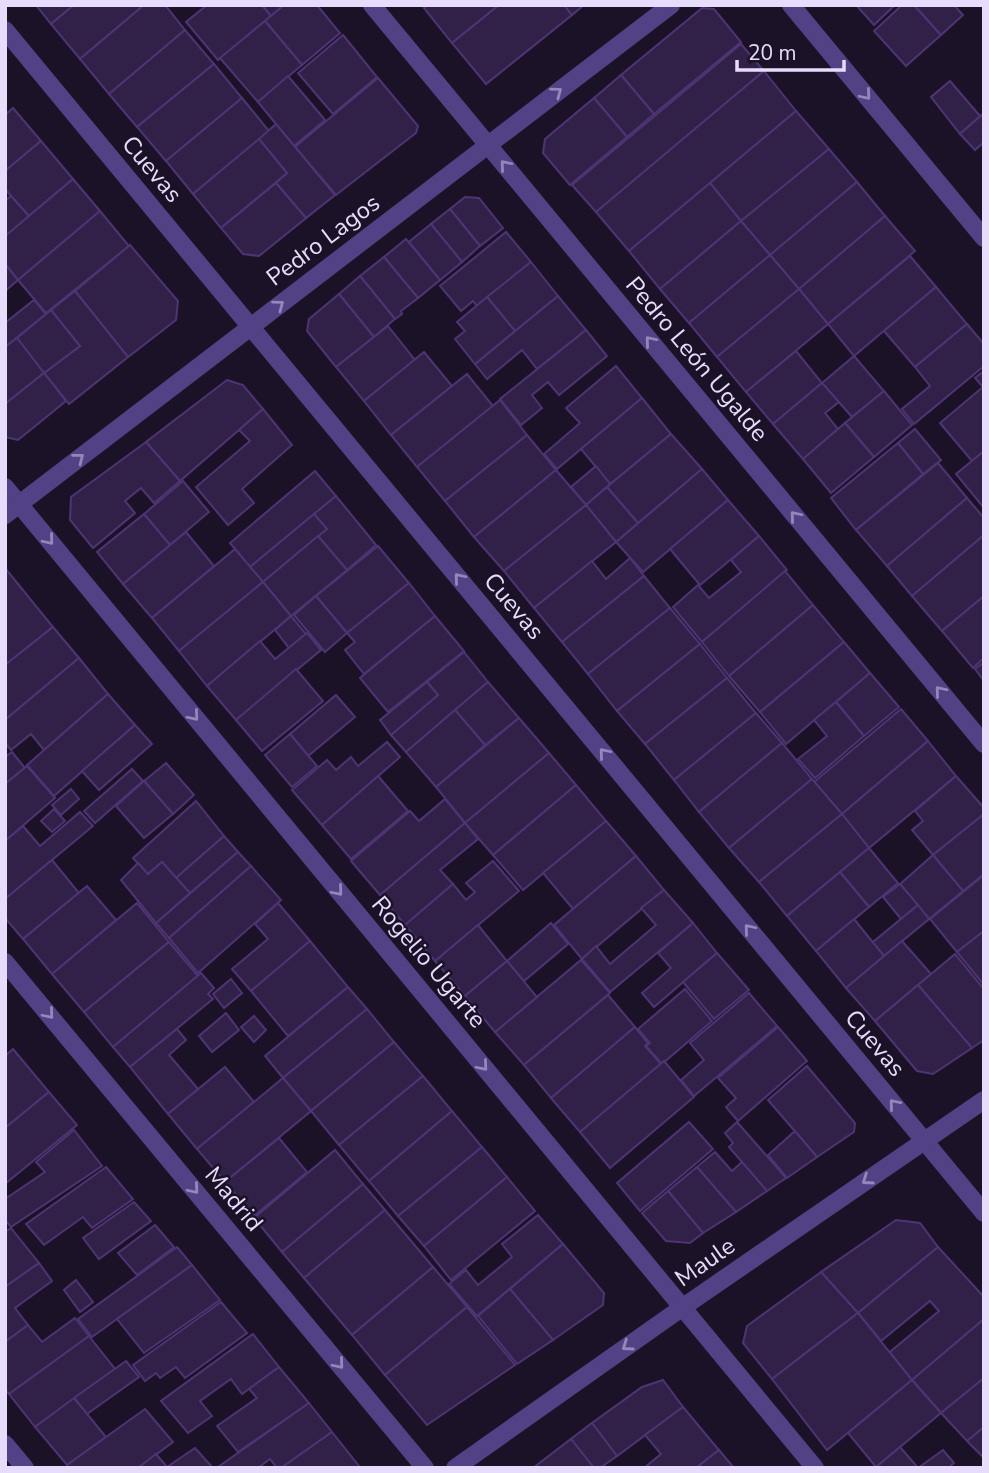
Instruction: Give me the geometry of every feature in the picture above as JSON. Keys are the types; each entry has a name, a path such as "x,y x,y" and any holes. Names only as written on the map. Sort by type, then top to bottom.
{"street":[{"name":"Pedro León Ugalde","path":"372,5 984,744"},
{"name":"Pedro Lagos","path":"12,509 671,5"},
{"path":"791,5 984,238"},
{"name":"Cuevas","path":"5,30 984,1213"},
{"name":"Rogelio Ugarte","path":"5,487 12,509 683,1307 815,1468"},
{"name":"Madrid","path":"5,962 425,1468"},
{"name":"Maule","path":"455,1468 984,1100"},
{"path":"5,1444 25,1468"}],"building":[{"path":"36,5 74,5 51,24"},
{"path":"74,5 144,5 80,59 51,24"},
{"path":"144,5 165,5 185,30 109,94 80,59"},
{"path":"207,5 262,5 271,16 218,60 186,22"},
{"path":"262,5 284,5 271,16"},
{"path":"284,5 317,5 340,33 302,65 265,21"},
{"path":"427,5 499,5 452,43 424,8"},
{"path":"499,5 564,5 572,15 486,84 452,43"},
{"path":"564,5 584,5 572,15"},
{"path":"856,5 895,5 874,25"},
{"path":"902,5 914,5 941,35 906,66 874,31"},
{"path":"914,5 954,5 963,15 941,35"},
{"path":"702,8 714,9 741,42 654,114 621,75"},
{"path":"265,21 302,65 258,102 220,58"},
{"path":"185,30 214,64 137,127 109,94"},
{"path":"343,35 377,77 333,114 298,73"},
{"path":"741,44 764,71 596,212 572,185"},
{"path":"214,64 242,98 166,161 137,127"},
{"path":"764,71 796,111 629,251 596,212"},
{"path":"621,75 654,114 627,137 594,98"},
{"path":"288,76 325,120 294,146 258,102"},
{"path":"378,78 418,126 416,133 336,195 295,147"},
{"path":"950,81 980,116 960,134 931,97"},
{"path":"242,98 269,131 193,194 166,161"},
{"path":"594,98 627,137 570,185 543,153 545,139"},
{"path":"13,108 41,141 5,171 5,115"},
{"path":"796,111 829,149 741,221 710,183"},
{"path":"984,113 984,142 975,150 960,134"},
{"path":"276,124 335,195 306,218 276,183 287,173 259,139"},
{"path":"259,139 287,173 221,228 193,194"},
{"path":"41,141 73,179 29,216 5,189 5,171"},
{"path":"829,149 857,182 770,255 741,221"},
{"path":"73,179 100,211 18,280 5,264 5,236"},
{"path":"857,182 885,216 799,289 770,255"},
{"path":"276,183 306,218 259,256 243,254 221,228"},
{"path":"710,183 741,221 660,289 629,251"},
{"path":"11,196 29,216 5,236 5,201"},
{"path":"465,197 479,198 503,228 480,246 450,209"},
{"path":"450,209 480,246 462,262 431,224"},
{"path":"100,211 129,246 46,313 18,280"},
{"path":"885,216 915,251 828,324 799,289"},
{"path":"741,221 770,255 689,323 660,289"},
{"path":"431,224 462,262 440,280 409,242"},
{"path":"506,232 531,262 477,306 473,301 461,311 440,286"},
{"path":"406,239 440,280 418,298 384,257"},
{"path":"130,245 178,301 176,320 128,357 75,291"},
{"path":"770,255 799,289 717,357 689,323"},
{"path":"910,256 936,287 854,356 828,324"},
{"path":"384,257 418,298 395,319 360,276"},
{"path":"531,262 558,296 515,331 487,297"},
{"path":"5,264 18,280 5,291"},
{"path":"360,276 395,319 374,337 339,294"},
{"path":"936,287 967,324 915,367 884,331"},
{"path":"799,289 828,324 746,392 717,357"},
{"path":"75,291 128,357 69,404 44,373 80,346 51,310"},
{"path":"339,294 374,337 336,367 307,331 309,319"},
{"path":"558,296 586,330 537,369 522,350 487,379 475,364"},
{"path":"487,297 515,331 475,364 455,339 465,331 457,322"},
{"path":"34,300 46,314 5,347 5,323"},
{"path":"51,310 80,346 44,373 17,338"},
{"path":"967,324 984,344 984,366 914,424 902,409 930,386 915,367"},
{"path":"388,326 415,360 364,401 336,367"},
{"path":"586,330 607,356 559,395 548,382 532,395 542,408 521,425 500,399"},
{"path":"17,338 44,373 5,404 5,347"},
{"path":"796,351 822,383 773,424 746,392"},
{"path":"424,352 452,386 391,435 364,401"},
{"path":"854,356 884,391 852,417 822,383"},
{"path":"616,366 642,398 557,469 544,454 580,423 566,408"},
{"path":"984,371 984,451 972,461 940,423 983,387 975,378"},
{"path":"44,373 66,401 18,440 5,437 5,404"},
{"path":"467,374 493,406 417,467 391,435"},
{"path":"227,380 243,385 263,409 180,481 146,442"},
{"path":"822,383 839,402 825,413 838,429 803,459 773,424"},
{"path":"884,391 912,425 874,457 845,423"},
{"path":"642,398 671,434 610,484 581,449"},
{"path":"500,400 527,435 445,501 417,467"},
{"path":"263,409 292,445 242,489 254,503 228,525 196,487 250,441 239,430"},
{"path":"845,423 874,457 831,493 803,459"},
{"path":"915,429 941,460 923,474 898,443"},
{"path":"671,434 702,469 638,523 607,487"},
{"path":"527,435 556,470 474,537 445,501"},
{"path":"146,442 180,481 154,503 141,488 125,501 135,513 93,548 70,520 71,497"},
{"path":"898,443 923,474 856,530 831,498"},
{"path":"984,451 984,508 956,474"},
{"path":"938,463 967,498 887,566 856,530"},
{"path":"596,466 610,484 586,505 571,487"},
{"path":"702,469 728,500 643,572 616,542"},
{"path":"556,470 586,505 504,571 474,537"},
{"path":"315,471 336,496 250,567 230,543"},
{"path":"183,481 209,512 170,545 144,514"},
{"path":"607,487 638,523 616,542 586,505"},
{"path":"336,496 376,545 347,570 318,536 327,529 314,514"},
{"path":"967,498 984,518 984,535 912,596 887,566"},
{"path":"728,500 759,536 700,585 670,549"},
{"path":"586,505 616,542 534,608 504,571"},
{"path":"144,514 170,545 123,584 97,552"},
{"path":"314,514 327,529 263,582 250,567"},
{"path":"186,532 214,566 152,618 123,584"},
{"path":"984,535 984,596 942,631 912,596"},
{"path":"318,536 347,570 291,616 263,582"},
{"path":"759,536 787,570 702,642 673,607 698,585 709,598 741,572 731,560"},
{"path":"378,546 409,583 347,633 316,596"},
{"path":"235,549 263,582 179,651 152,618"},
{"path":"630,558 644,576 562,642 534,608 592,561 606,579"},
{"path":"5,568 53,627 5,665"},
{"path":"785,571 813,605 729,676 702,642"},
{"path":"644,576 670,608 588,674 562,642"},
{"path":"263,582 291,616 207,686 179,651"},
{"path":"409,583 435,616 364,674 345,650 355,642 347,633"},
{"path":"316,596 347,633 325,652 294,615"},
{"path":"984,596 984,658 973,668 942,631"},
{"path":"813,605 844,642 760,712 729,676"},
{"path":"670,608 700,644 617,711 588,674"},
{"path":"291,616 306,634 289,648 275,630"},
{"path":"435,616 464,651 388,712 360,678"},
{"path":"53,627 79,658 5,720 5,665"},
{"path":"307,633 321,650 236,720 207,686 260,641 275,659"},
{"path":"844,642 870,673 786,744 760,712"},
{"path":"700,644 727,678 645,744 617,711"},
{"path":"464,652 488,682 406,752 391,735 438,695 427,682"},
{"path":"79,658 108,694 44,750 31,734 11,750 5,743 5,720"},
{"path":"984,662 984,681 975,669"},
{"path":"296,669 323,701 262,751 236,720"},
{"path":"870,673 899,707 864,736 836,702"},
{"path":"727,678 756,713 674,780 645,744"},
{"path":"427,682 438,695 391,735 380,720"},
{"path":"488,682 519,718 485,745 455,710"},
{"path":"108,694 135,725 54,796 27,765"},
{"path":"336,695 355,717 308,756 290,734"},
{"path":"836,702 864,736 815,778 798,759 827,736 814,720"},
{"path":"901,709 928,741 842,814 814,782"},
{"path":"455,710 485,745 436,787 406,752"},
{"path":"756,713 782,743 699,812 674,780"},
{"path":"519,718 549,753 465,823 436,787"},
{"path":"135,725 152,744 99,790 82,771"},
{"path":"290,734 317,766 292,787 265,755"},
{"path":"928,741 956,776 869,848 842,814"},
{"path":"387,742 400,757 322,825 292,790 327,760 336,770 351,757 358,766"},
{"path":"782,743 812,779 729,848 699,812"},
{"path":"12,752 25,768 5,784 5,757"},
{"path":"549,753 576,785 493,855 465,823"},
{"path":"166,763 194,795 173,814 144,781"},
{"path":"27,766 55,798 5,841 5,784"},
{"path":"132,769 143,781 95,823 84,811"},
{"path":"378,776 408,811 351,859 322,825"},
{"path":"956,776 984,808 984,814 933,855 912,830 923,821 915,811"},
{"path":"812,779 842,814 759,882 729,848"},
{"path":"144,781 173,814 144,838 116,806"},
{"path":"576,785 606,821 523,890 493,855"},
{"path":"71,789 79,799 61,815 52,805"},
{"path":"445,799 465,823 380,895 351,861 410,811 419,821"},
{"path":"196,801 224,836 176,878 162,862 148,874 133,858"},
{"path":"54,809 65,821 52,832 41,821"},
{"path":"80,812 93,826 5,899 5,841 23,826 40,846"},
{"path":"842,814 869,848 787,916 759,882"},
{"path":"984,814 984,874 963,891 933,855"},
{"path":"606,821 636,856 573,909 543,873"},
{"path":"465,823 478,839 440,870 453,884 405,925 380,895"},
{"path":"224,836 238,852 190,893 176,878"},
{"path":"869,848 898,883 869,907 840,872"},
{"path":"238,852 251,866 169,938 156,923"},
{"path":"933,855 963,891 929,919 900,884"},
{"path":"636,856 664,890 582,959 554,925"},
{"path":"52,860 79,893 23,939 5,918 5,899"},
{"path":"493,861 519,891 435,961 405,925 453,884 466,900 475,892 466,883"},
{"path":"162,862 190,893 156,923 121,880 138,863 148,874"},
{"path":"251,866 281,900 198,973 169,938"},
{"path":"840,872 869,907 816,951 787,916"},
{"path":"984,875 984,931 957,952 930,919"},
{"path":"900,884 918,905 901,919 883,897"},
{"path":"87,886 116,920 52,974 23,939"},
{"path":"664,890 693,923 610,992 582,959 596,946 610,964 656,925 641,908"},
{"path":"137,903 169,942 84,1012 52,974"},
{"path":"278,903 310,941 251,991 232,969 268,939 255,924"},
{"path":"918,905 929,919 884,956 873,942"},
{"path":"854,919 884,956 846,988 816,951"},
{"path":"551,923 568,944 524,981 507,961"},
{"path":"693,923 717,953 654,1007 642,993 671,968 658,953"},
{"path":"478,925 507,961 465,996 435,961"},
{"path":"984,931 984,985 957,952"},
{"path":"310,941 348,987 288,1036 251,991"},
{"path":"902,941 931,974 875,1021 846,988"},
{"path":"169,942 198,976 113,1047 84,1012"},
{"path":"717,953 749,990 714,1019 683,982"},
{"path":"955,954 984,989 984,1040 972,1048 918,985"},
{"path":"581,960 610,993 524,1065 495,1032"},
{"path":"507,961 537,997 495,1032 465,996"},
{"path":"201,973 214,988 208,994 213,999 130,1067 113,1047"},
{"path":"231,979 242,993 224,1008 213,994"},
{"path":"918,985 972,1048 933,1074 917,1071 875,1021"},
{"path":"348,987 367,1009 283,1078 265,1056"},
{"path":"685,989 712,1021 662,1064 646,1046 650,1043 638,1029"},
{"path":"749,993 777,1026 694,1096 681,1080 704,1060 690,1043"},
{"path":"608,995 635,1027 551,1098 524,1065"},
{"path":"367,1009 394,1042 311,1111 283,1078"},
{"path":"226,1013 239,1030 212,1052 199,1036"},
{"path":"254,1016 266,1030 254,1042 241,1027"},
{"path":"635,1027 648,1043 645,1046 661,1064 580,1132 551,1098"},
{"path":"778,1027 807,1061 738,1121 726,1107 736,1098 718,1078"},
{"path":"177,1029 186,1040 169,1055 198,1089 168,1114 130,1067"},
{"path":"394,1042 423,1076 339,1145 311,1111"},
{"path":"13,1049 49,1092 5,1128 5,1056"},
{"path":"664,1061 694,1097 610,1168 580,1132"},
{"path":"807,1066 855,1123 854,1132 817,1157 768,1100"},
{"path":"225,1067 254,1102 197,1149 168,1114"},
{"path":"423,1076 452,1111 369,1181 339,1145"},
{"path":"283,1078 311,1111 225,1182 197,1149"},
{"path":"49,1092 77,1125 5,1184 5,1128"},
{"path":"452,1111 482,1147 398,1216 369,1181"},
{"path":"689,1122 713,1149 640,1211 617,1183"},
{"path":"737,1122 786,1178 767,1191 729,1147 733,1143 725,1133"},
{"path":"74,1130 102,1166 11,1227 5,1220 5,1199 45,1172 36,1162"},
{"path":"795,1131 817,1157 787,1178 768,1155"},
{"path":"279,1138 307,1172 254,1216 225,1182"},
{"path":"482,1147 507,1177 424,1246 398,1216"},
{"path":"335,1150 363,1184 282,1252 254,1218"},
{"path":"715,1152 732,1171 742,1162 767,1191 736,1212 697,1167"},
{"path":"106,1167 133,1199 92,1228 83,1217 44,1245 26,1224"},
{"path":"697,1167 736,1212 703,1233 668,1191"},
{"path":"507,1177 535,1211 451,1280 424,1246"},
{"path":"363,1184 385,1210 304,1278 282,1252"},
{"path":"668,1191 703,1233 690,1243 666,1241 642,1213"},
{"path":"134,1202 151,1221 99,1259 83,1238"},
{"path":"385,1210 433,1267 352,1335 304,1278"},
{"path":"538,1215 563,1244 477,1316 449,1284 466,1270 478,1285 512,1257 502,1244"},
{"path":"896,1220 920,1223 938,1247 858,1313 821,1272"},
{"path":"155,1225 174,1247 137,1275 118,1253"},
{"path":"11,1228 39,1263 5,1287 5,1232"},
{"path":"563,1244 604,1293 603,1305 553,1340 510,1289"},
{"path":"177,1247 192,1265 92,1337 78,1319"},
{"path":"938,1247 984,1297 984,1319 912,1380 890,1352 939,1311 930,1301 881,1341 858,1313"},
{"path":"39,1263 52,1281 15,1308 28,1325 5,1342 5,1287"},
{"path":"192,1265 220,1300 144,1353 117,1319"},
{"path":"433,1267 467,1307 385,1375 352,1335"},
{"path":"821,1272 858,1313 772,1379 743,1343 747,1326"},
{"path":"76,1280 93,1302 80,1312 64,1290"},
{"path":"510,1289 553,1340 517,1364 478,1316"},
{"path":"221,1302 247,1333 185,1378 176,1367 160,1378 156,1373 145,1381 133,1365"},
{"path":"467,1307 515,1365 427,1425 385,1375"},
{"path":"858,1313 912,1380 827,1450 772,1379"},
{"path":"75,1318 89,1336 9,1394 5,1390 5,1342 28,1325 42,1342"},
{"path":"984,1319 984,1378 941,1413 912,1380"},
{"path":"253,1334 279,1367 242,1394 231,1379 200,1401 212,1416 188,1433 161,1401"},
{"path":"89,1336 115,1369 35,1427 9,1394"},
{"path":"126,1361 139,1377 87,1414 74,1398"},
{"path":"279,1367 309,1403 238,1452 217,1426 257,1398 249,1389"},
{"path":"984,1378 984,1427 967,1441 941,1413"},
{"path":"663,1380 683,1407 617,1456 592,1423 642,1387"},
{"path":"912,1380 941,1413 876,1467 848,1433"},
{"path":"74,1398 106,1437 67,1465 35,1427"},
{"path":"309,1403 332,1432 281,1468 277,1468 270,1459 258,1468 218,1467"},
{"path":"683,1407 719,1450 696,1468 644,1468 661,1454 645,1435"},
{"path":"145,1409 173,1442 138,1468 69,1468 67,1465"},
{"path":"592,1423 617,1456 600,1468 594,1468 571,1439"},
{"path":"984,1427 984,1458 967,1441"},
{"path":"332,1432 359,1468 281,1468"},
{"path":"571,1439 594,1468 533,1468"},
{"path":"900,1447 918,1468 875,1468"},
{"path":"195,1448 213,1468 138,1468 156,1454 167,1467"},
{"path":"719,1450 734,1468 696,1468"},
{"path":"943,1450 954,1463 948,1468 918,1468"}]}
